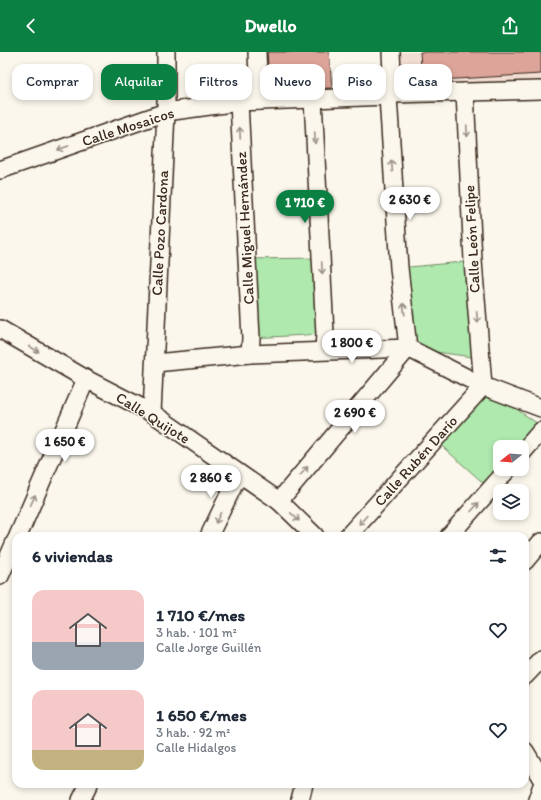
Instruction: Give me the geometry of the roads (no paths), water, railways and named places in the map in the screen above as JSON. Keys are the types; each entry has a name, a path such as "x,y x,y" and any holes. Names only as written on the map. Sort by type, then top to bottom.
{"street":[{"name":"Calle Pozo Cardona","path":"152,413 166,112 166,52"},
{"path":"257,52 259,101"},
{"path":"279,501 408,348 399,268 390,95 391,52"},
{"name":"Calle Mosaicos","path":"325,98 465,92 541,95"},
{"name":"Calle León Felipe","path":"465,92 473,261 483,386"},
{"name":"Calle Mosaicos","path":"0,170 166,112 238,102 286,100"},
{"path":"314,100 325,326 324,350"},
{"name":"Calle Miguel Hernández","path":"238,102 251,338 250,354"},
{"name":"Calle Quijote","path":"0,329 86,379 152,413 279,501 311,532"},
{"path":"155,363 250,354 408,348 483,386 541,408"},
{"path":"20,532 86,379"},
{"name":"Calle Rubén Darío","path":"352,532 483,386"},
{"path":"529,445 541,432"},
{"path":"211,532 239,474"},
{"path":"453,532 502,476"},
{"path":"529,556 541,542"},
{"path":"0,576 12,549"},
{"path":"529,672 541,659"},
{"path":"529,758 541,778"},
{"path":"81,800 87,788"},
{"path":"300,800 303,788"},
{"path":"537,800 541,788"}]}
